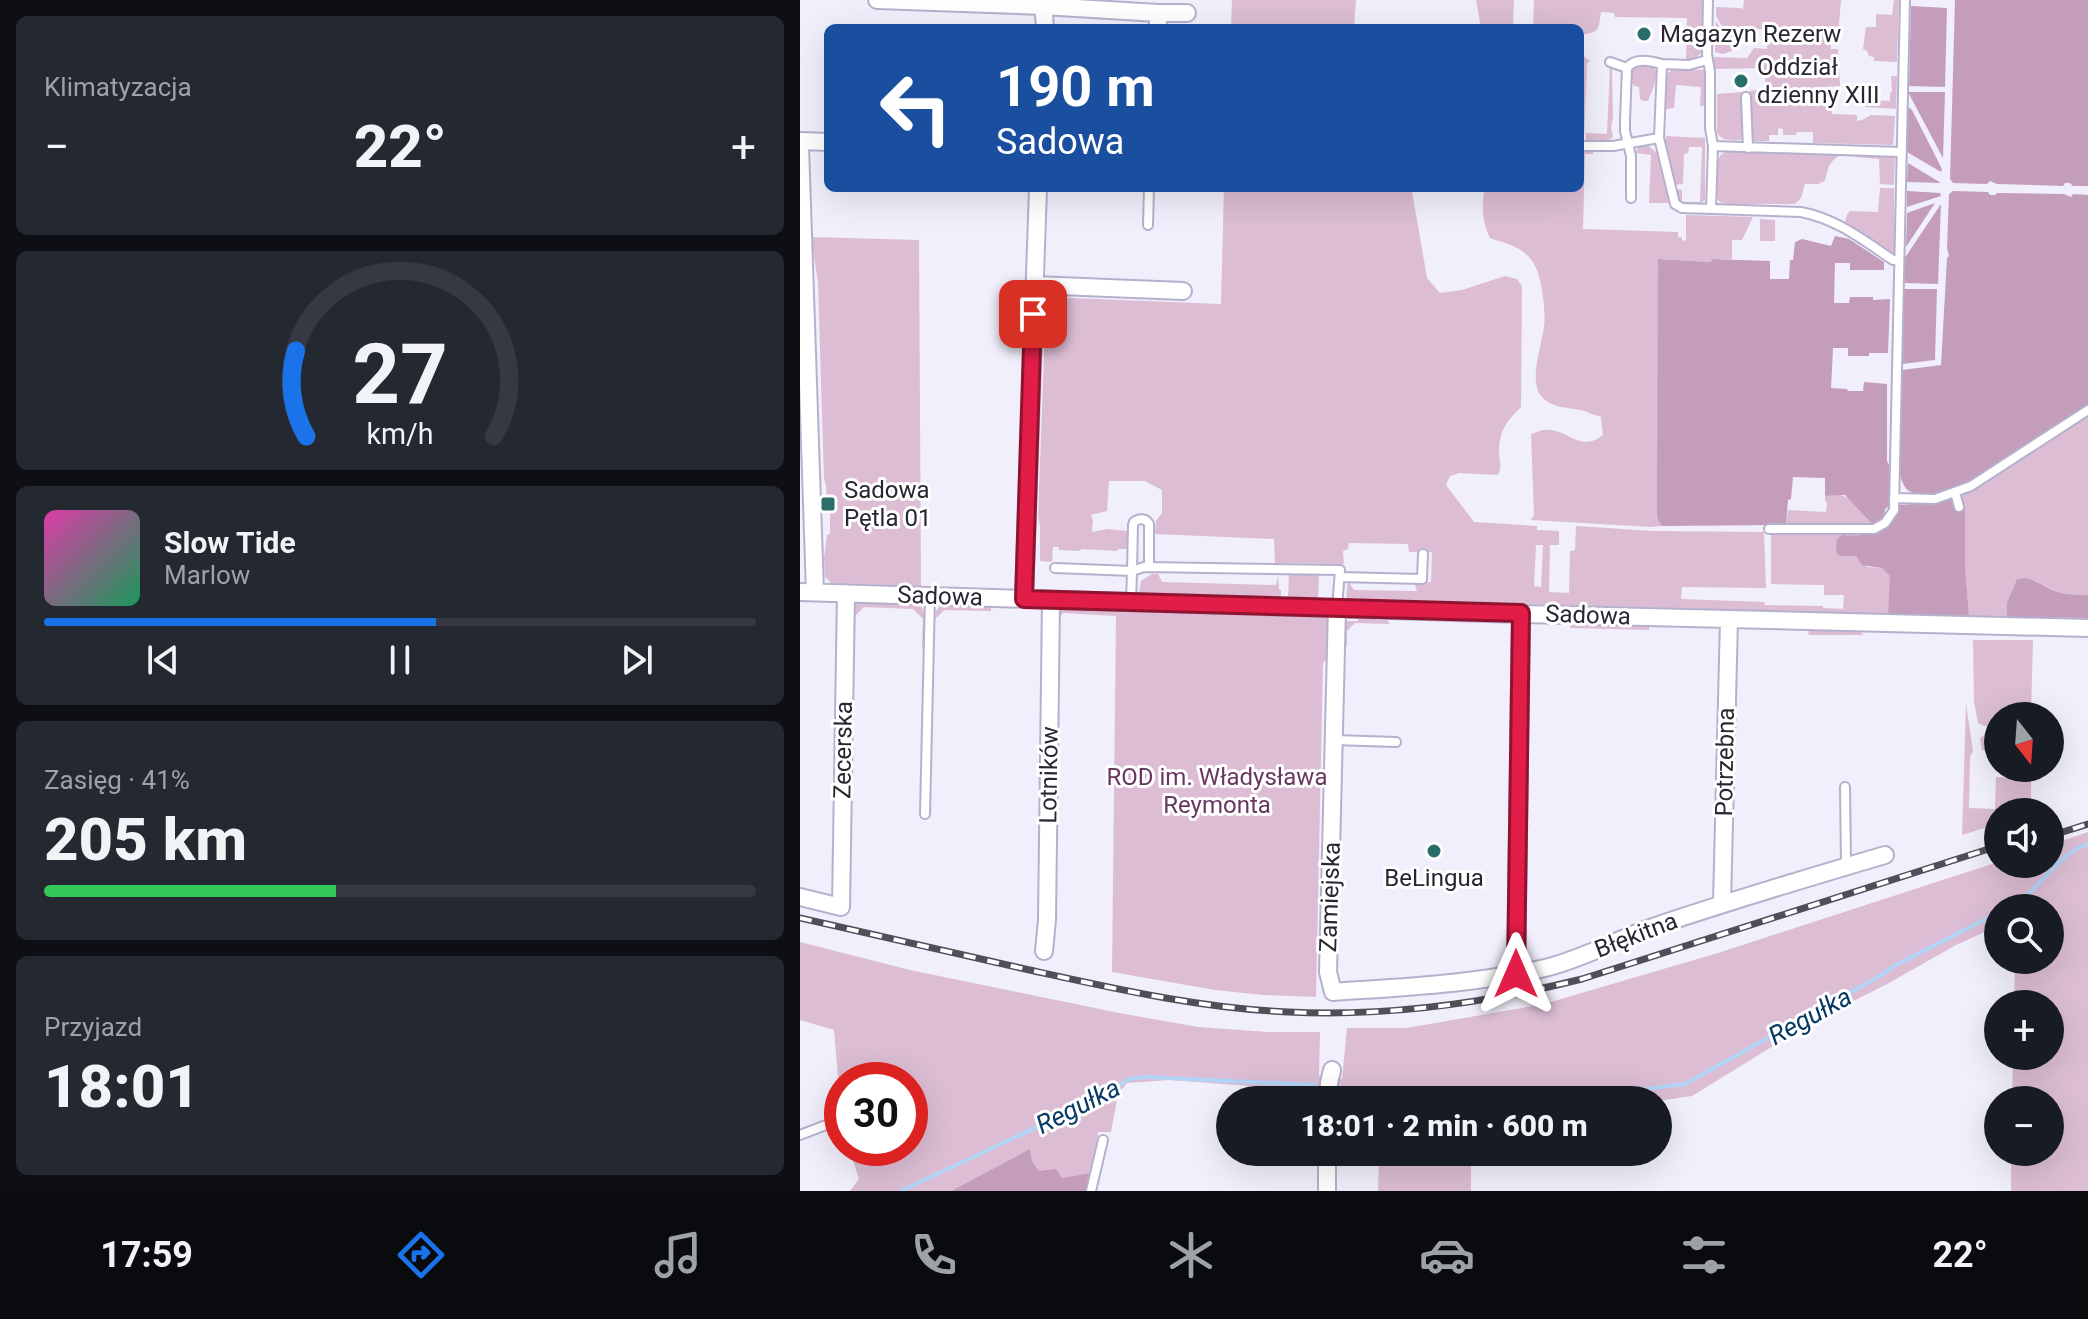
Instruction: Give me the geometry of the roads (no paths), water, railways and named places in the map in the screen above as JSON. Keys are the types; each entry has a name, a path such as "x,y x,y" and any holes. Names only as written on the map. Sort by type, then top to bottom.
{"street":[{"path":"877,0 1043,3 1158,20 1187,13"},
{"path":"1043,3 1045,24"},
{"path":"808,592 800,143 824,142"},
{"path":"1024,599 1038,192"},
{"path":"1034,285 1183,291"},
{"name":"Sadowa","path":"808,592 2088,628"},
{"name":"Zecerska","path":"800,897 841,907 846,593"},
{"name":"Lotników","path":"1044,951 1048,906 1051,600"},
{"name":"Zamiejska","path":"1333,992 1328,972 1337,608"},
{"path":"1516,974 1521,613"},
{"name":"Potrzebna","path":"1722,904 1729,619"},
{"name":"Błękitna","path":"1333,992 1455,983 1516,974 1564,962 1613,941 1722,904 1885,855"},
{"path":"1329,1086 1332,1070"},
{"path":"1327,1166 1327,1191"}],"lane":[{"path":"1708,0 1707,60 1713,146 1711,209"},
{"path":"1769,529 1874,529 1889,519 1894,510 1905,0"},
{"path":"1631,198 1631,156 1625,121 1627,68 1637,61 1689,65 1707,60"},
{"path":"1610,62 1627,68"},
{"path":"1662,64 1659,138 1675,204 1682,208 1793,212 1817,216 1845,227 1891,258 1899,260"},
{"path":"1746,97 1748,148"},
{"path":"1584,146 1628,144 1659,138"},
{"path":"1713,146 1901,152"},
{"path":"1148,225 1149,192"},
{"path":"1894,498 1931,499 1985,479 2086,412"},
{"path":"1955,492 1959,507"},
{"path":"1131,602 1133,525 1141,519 1149,524 1149,567"},
{"path":"1340,577 1422,579 1423,554"},
{"path":"1055,568 1132,571 1149,567 1340,570 1337,608"},
{"path":"925,814 930,596"},
{"path":"1333,740 1396,742"},
{"path":"1845,787 1846,867"},
{"path":"800,1135 824,1126"},
{"path":"1091,1191 1103,1140"}],"waterway":[{"name":"Regułka","path":"2028,894 2066,856 2088,844"},
{"name":"Regułka","path":"1669,1086 1685,1084 1896,965 1984,920"},
{"name":"Regułka","path":"901,1191 1111,1092 1128,1079 1146,1077 1315,1085"}],"railway":[{"path":"2064,832 2088,824"},
{"path":"800,918 1188,1002 1288,1012 1400,1010 1510,995 1582,979 1984,850"}],"place":[{"name":"Magazyn Rezerw","path":"1644,34"},
{"name":"Oddział dzienny XIII","path":"1741,81"},
{"name":"Sadowa Pętla 01","path":"828,504"},
{"name":"BeLingua","path":"1434,851"}],"park label":[{"name":"ROD im. Władysława Reymonta","path":"1217,791"}]}
